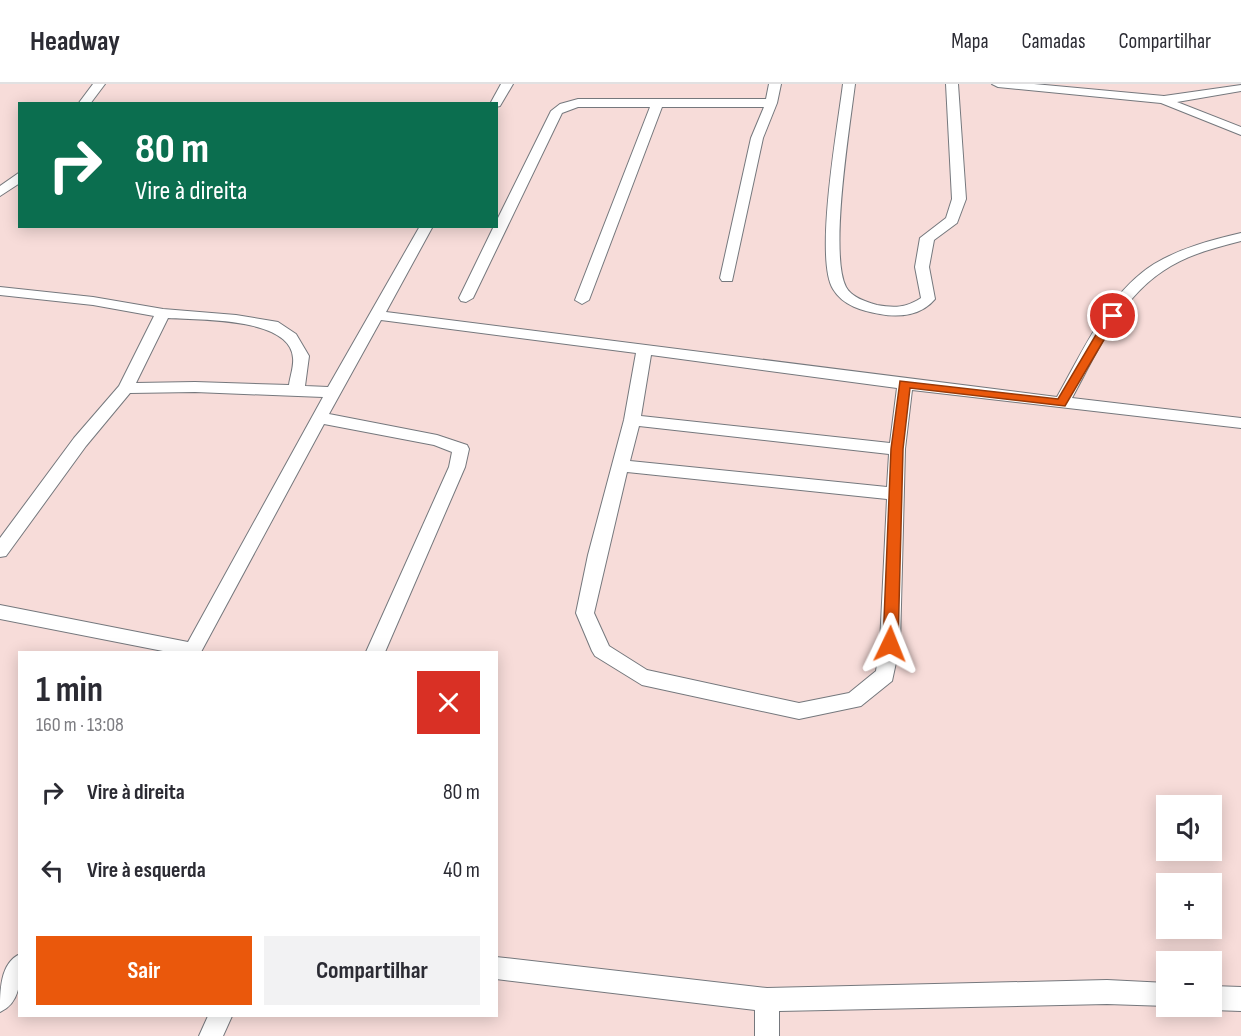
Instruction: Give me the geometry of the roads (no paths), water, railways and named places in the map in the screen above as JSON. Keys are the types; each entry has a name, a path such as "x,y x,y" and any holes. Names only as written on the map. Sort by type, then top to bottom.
{"lane":[{"path":"86,102 99,84"},
{"path":"497,102 507,84"},
{"path":"727,278 757,138 771,103 775,84"},
{"path":"849,84 831,244 838,286 858,306 890,312 914,310 928,299 922,267 927,238 952,220 959,199 952,84"},
{"path":"998,84 1164,100 1241,88"},
{"path":"1164,100 1241,131"},
{"path":"466,298 557,111 564,106 578,103 771,103"},
{"path":"582,300 657,103"},
{"path":"0,192 18,178"},
{"path":"0,612 192,651 321,418 333,392 426,228"},
{"path":"1061,403 1122,302 1149,275 1175,259 1241,237"},
{"path":"0,291 93,301 163,314 236,319 273,325 291,338 301,356 296,391"},
{"path":"0,551 80,442 126,388 163,314"},
{"path":"378,315 905,384 1241,423"},
{"path":"644,350 632,420 585,613 602,651 642,677 799,711 854,700 885,675 890,644 897,449 905,384"},
{"path":"126,388 195,387 333,392"},
{"path":"321,418 437,440 461,449 457,467 376,651"},
{"path":"632,420 897,449"},
{"path":"620,466 895,494"},
{"path":"0,1000 18,968"},
{"path":"498,968 767,1000 1107,992 1156,994"},
{"path":"1222,998 1241,999"},
{"path":"767,1000 767,1036"},
{"path":"212,1036 220,1017"}]}
